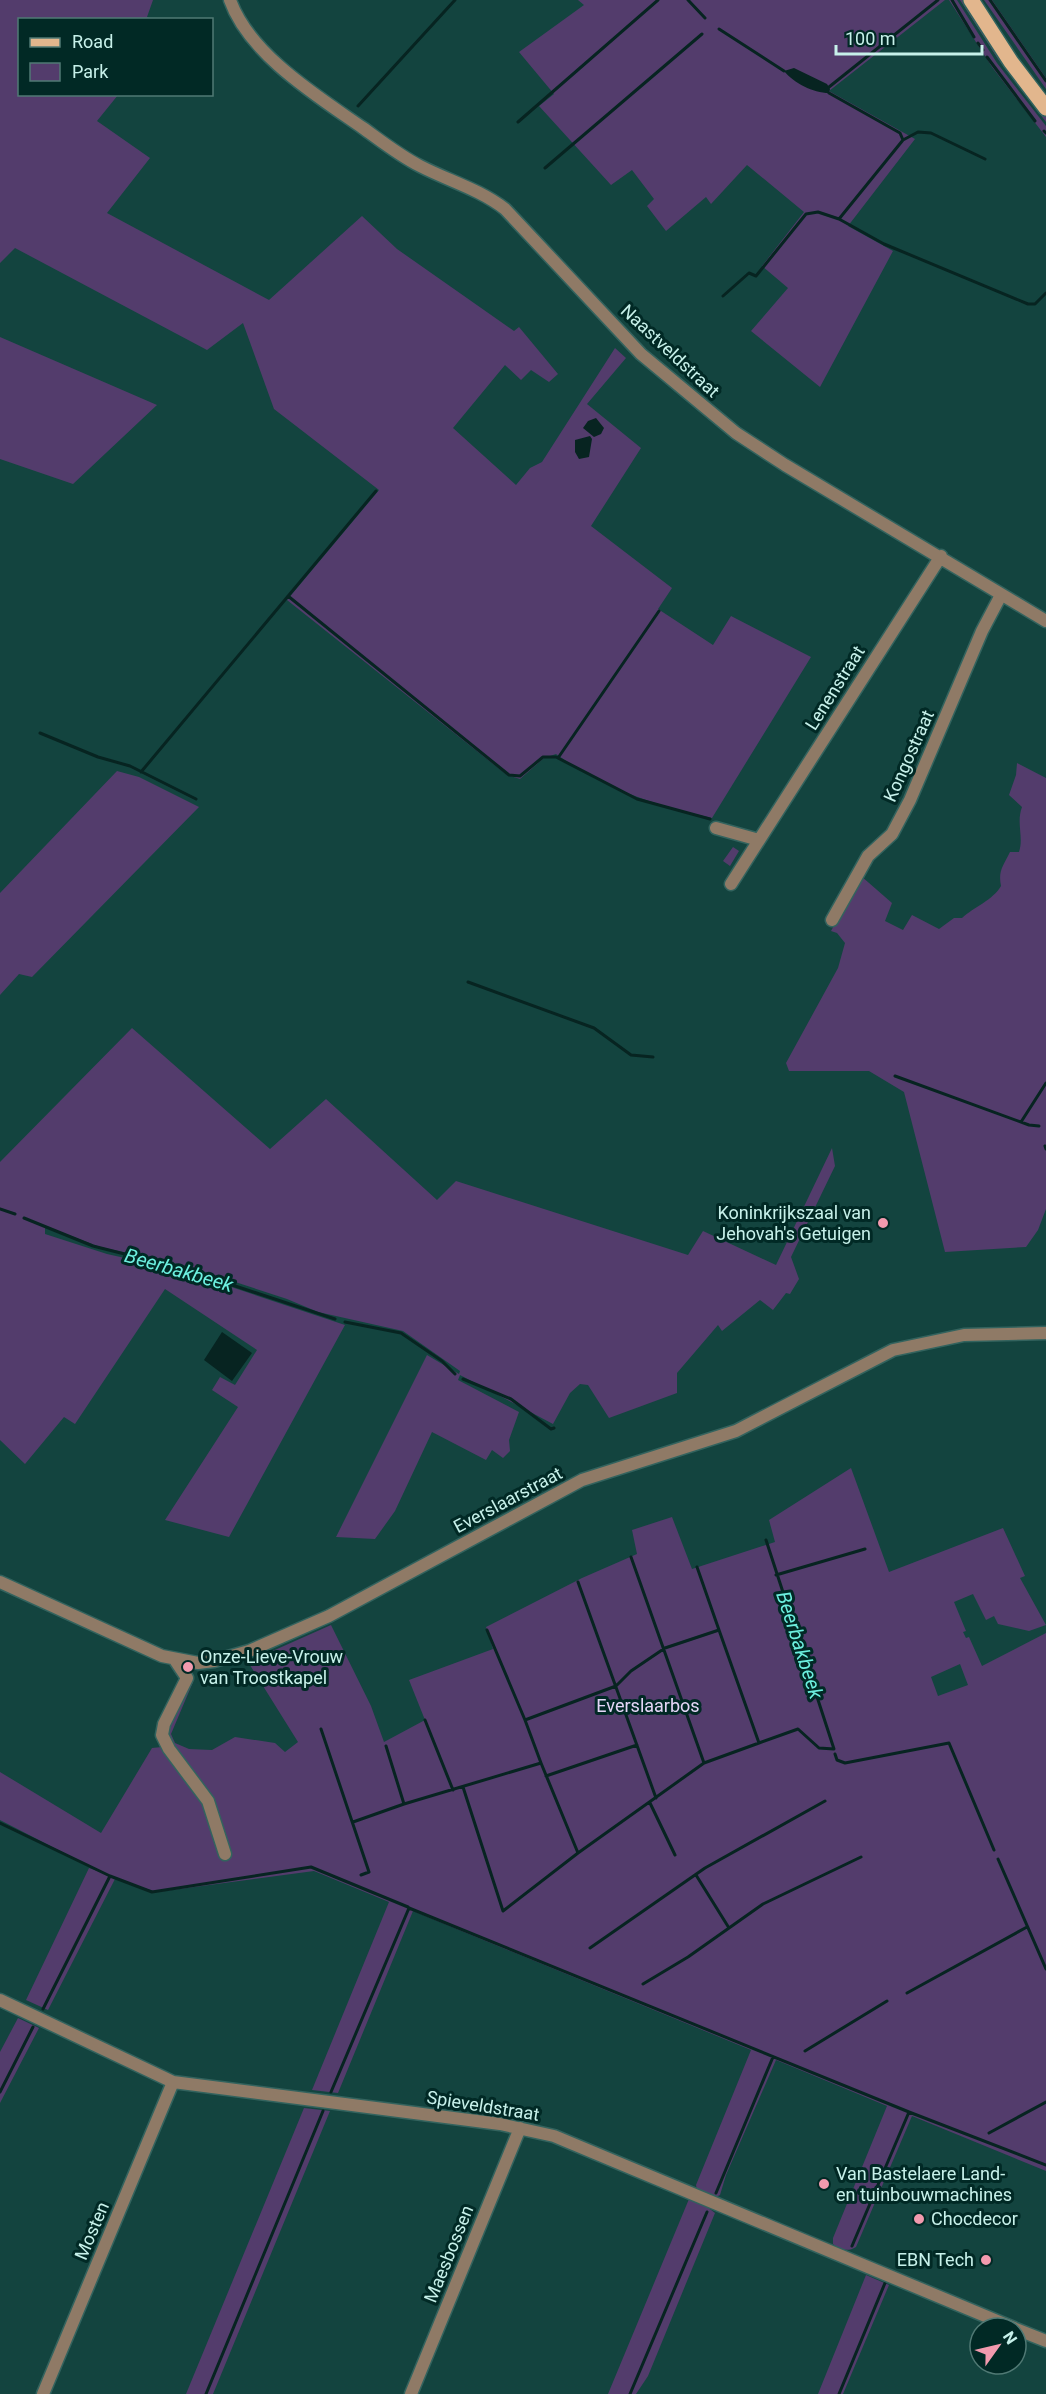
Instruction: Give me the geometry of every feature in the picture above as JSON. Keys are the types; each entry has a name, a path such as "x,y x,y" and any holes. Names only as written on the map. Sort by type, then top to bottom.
{"main road":[{"path":"970,0 1011,62 1046,108"}],"street":[{"name":"Naastveldstraat","path":"230,0 235,13 252,39 295,79 418,165 479,192 506,209 641,354 736,433 785,465 1046,620"},
{"name":"Lenenstraat","path":"731,884 941,556"},
{"name":"Kongostraat","path":"832,920 868,856 892,834 910,800 982,631 1001,595"},
{"path":"716,828 759,840"},
{"name":"Everslaarstraat","path":"0,1582 175,1660 198,1663 249,1652 304,1629 582,1480 736,1431 893,1350 964,1335 1046,1333"},
{"path":"175,1660 187,1678"},
{"path":"198,1663 187,1678 164,1724 162,1735 169,1749 208,1801 225,1854"},
{"name":"Spieveldstraat","path":"0,2000 173,2082 520,2128 554,2136 986,2316"},
{"name":"Mosten","path":"43,2394 173,2082"},
{"name":"Maesbossen","path":"411,2394 520,2128"},
{"name":"Spieveldstraat","path":"1028,2333 1046,2341"}],"green space":[{"path":"0,0 153,0 147,17 150,18 18,18 18,96 117,96 97,121 150,158 107,213 269,300 362,216 397,249 514,331 519,327 558,374 549,382 531,370 521,380 505,365 453,428 516,485 530,468 542,462 615,348 626,358 587,404 641,448 591,526 672,588 658,609 713,645 731,616 811,657 712,818 671,808 611,786 556,754 544,758 520,779 507,775 287,600 379,490 274,409 243,323 207,350 15,248 0,263"},
{"path":"578,0 945,0 829,91 915,139 848,226 893,251 820,387 751,331 788,288 762,266 804,212 747,165 711,204 706,197 666,231 647,206 654,199 632,170 611,185 539,106 554,94 519,52 584,5"},
{"path":"949,0 957,0 997,63 1046,126 1046,137 992,67"},
{"path":"960,0 964,0 1046,117 1046,122 998,59"},
{"path":"984,0 992,0 1046,78 1046,89"},
{"path":"0,337 157,405 73,484 0,459"},
{"path":"1017,763 1046,778 1046,1209 1038,1230 1026,1247 945,1252 904,1092 869,1071 789,1071 786,1063 838,968 845,943 837,933 831,931 861,876 892,903 885,921 903,930 912,915 939,929 954,918 962,918 998,891 1005,861 1010,852 1019,852 1021,841 1020,813 1022,807 1009,795 1016,775"},
{"path":"117,771 139,777 199,807 32,977 19,974 0,995 0,893"},
{"path":"733,847 739,851 730,866 723,861"},
{"path":"132,1028 270,1149 326,1099 437,1200 456,1181 688,1255 703,1231 776,1265 832,1148 835,1166 791,1257 799,1279 790,1294 786,1293 773,1310 760,1300 722,1331 718,1325 677,1373 677,1393 609,1418 588,1385 580,1384 570,1393 553,1424 460,1375 458,1380 519,1412 509,1440 510,1451 503,1458 492,1450 486,1460 432,1432 395,1511 375,1539 336,1537 427,1355 459,1374 460,1371 403,1331 318,1312 287,1299 183,1265 100,1247 45,1226 45,1234 107,1254 183,1271 345,1325 229,1537 165,1520 238,1407 212,1390 220,1377 235,1385 257,1350 165,1289 75,1424 64,1417 25,1464 0,1440 0,1162"},
{"name":"Everslaarbos","path":"851,1468 889,1572 1003,1528 1025,1576 1020,1578 1046,1625 1029,1631 998,1624 994,1616 986,1620 973,1594 954,1602 966,1631 963,1632 966,1638 969,1637 982,1666 1046,1633 1046,2171 912,2116 856,2247 841,2249 833,2244 833,2238 887,2106 776,2060 726,2175 720,2195 716,2197 697,2190 696,2185 751,2050 413,1911 338,2093 312,2090 389,1902 314,1871 157,1892 115,1879 48,2010 26,2000 89,1868 103,1873 0,1820 0,1772 101,1833 152,1748 162,1747 182,1677 193,1682 171,1734 175,1743 189,1749 212,1750 235,1737 275,1743 285,1752 298,1742 248,1662 331,1625 371,1706 384,1742 425,1720 409,1680 493,1649 486,1627 582,1578 637,1554 632,1530 672,1517 692,1569 775,1542 769,1520","holes":["960,1664 968,1685 938,1696 931,1677"]},
{"path":"18,2018 39,2028 0,2103 0,2052"},
{"path":"304,2108 330,2111 213,2394 186,2394"},
{"path":"689,2199 706,2206 715,2213 648,2376 636,2394 608,2394"},
{"path":"866,2275 889,2285 843,2394 818,2394"}],"water":[{"path":"794,68 827,84 830,89 829,93 804,86 784,71"},
{"path":"596,418 604,428 601,434 594,437 583,428 588,421"},
{"path":"590,436 592,439 589,457 579,459 575,452 575,440"},
{"path":"222,1332 252,1353 232,1381 204,1360"}],"waterway":[{"path":"358,106 455,0"},
{"path":"518,122 658,0"},
{"path":"688,0 705,18"},
{"path":"829,87 938,0"},
{"path":"952,0 974,37"},
{"path":"990,0 1046,81"},
{"path":"719,29 784,71"},
{"path":"545,168 702,34"},
{"path":"978,43 983,50"},
{"path":"987,57 1035,121"},
{"path":"723,296 749,273 756,276 806,214 818,212 839,219 903,140 900,133 829,93"},
{"path":"903,140 918,132 931,133 985,159"},
{"path":"839,219 884,244 1028,304 1035,304 1046,293"},
{"path":"141,772 376,491"},
{"path":"288,596 509,775 520,776 543,757 556,757 637,799 710,819"},
{"path":"558,758 659,611"},
{"path":"40,733 98,757 130,766 196,799"},
{"path":"468,982 594,1028 631,1055 653,1057"},
{"path":"895,1076 1029,1125 1039,1126"},
{"path":"1021,1122 1046,1083"},
{"name":"Beerbakbeek","path":"0,1209 15,1214"},
{"name":"Beerbakbeek","path":"24,1218 93,1246 184,1269 335,1319"},
{"name":"Beerbakbeek","path":"345,1322 401,1333 442,1361 455,1374"},
{"name":"Beerbakbeek","path":"463,1379 511,1399 551,1429 554,1428"},
{"path":"353,1822 404,1804 541,1763 525,1720 616,1686 631,1671 665,1648 719,1630 759,1743 798,1729 819,1748 834,1749 766,1540"},
{"path":"776,1575 865,1549"},
{"path":"631,1557 704,1763"},
{"path":"697,1567 719,1630"},
{"path":"578,1582 656,1798"},
{"path":"487,1630 525,1720"},
{"path":"425,1720 453,1790"},
{"path":"321,1729 369,1872 361,1875"},
{"path":"463,1787 503,1911 578,1853 704,1763 759,1743"},
{"name":"Beerbakbeek","path":"835,1754 837,1760 845,1763 949,1743 994,1850"},
{"path":"546,1776 637,1745"},
{"path":"386,1746 404,1804"},
{"path":"541,1763 578,1853"},
{"path":"590,1948 705,1868 825,1801"},
{"path":"650,1803 675,1855"},
{"path":"0,1823 110,1876"},
{"path":"643,1984 688,1957 763,1904 861,1857"},
{"name":"Beerbakbeek","path":"998,1859 1046,1969"},
{"path":"43,2009 110,1876 152,1892 311,1867 408,1907"},
{"path":"696,1875 729,1928"},
{"path":"331,2092 409,1908 909,2112 1046,2165"},
{"path":"907,1993 1027,1927"},
{"path":"805,2051 887,2001"},
{"path":"0,2092 33,2027"},
{"path":"716,2193 773,2057"},
{"path":"989,2133 1046,2102"},
{"path":"206,2394 323,2111"},
{"path":"852,2246 909,2112"},
{"path":"630,2394 707,2212"},
{"path":"839,2394 885,2283"}],"place":[{"name":"Koninkrijkszaal van Jehovah's Getuigen","path":"883,1223"},
{"name":"Onze-Lieve-Vrouw van Troostkapel","path":"188,1667"},
{"name":"Van Bastelaere Land- en tuinbouwmachines","path":"824,2184"},
{"name":"Chocdecor","path":"919,2219"},
{"name":"EBN Tech","path":"986,2260"}]}
